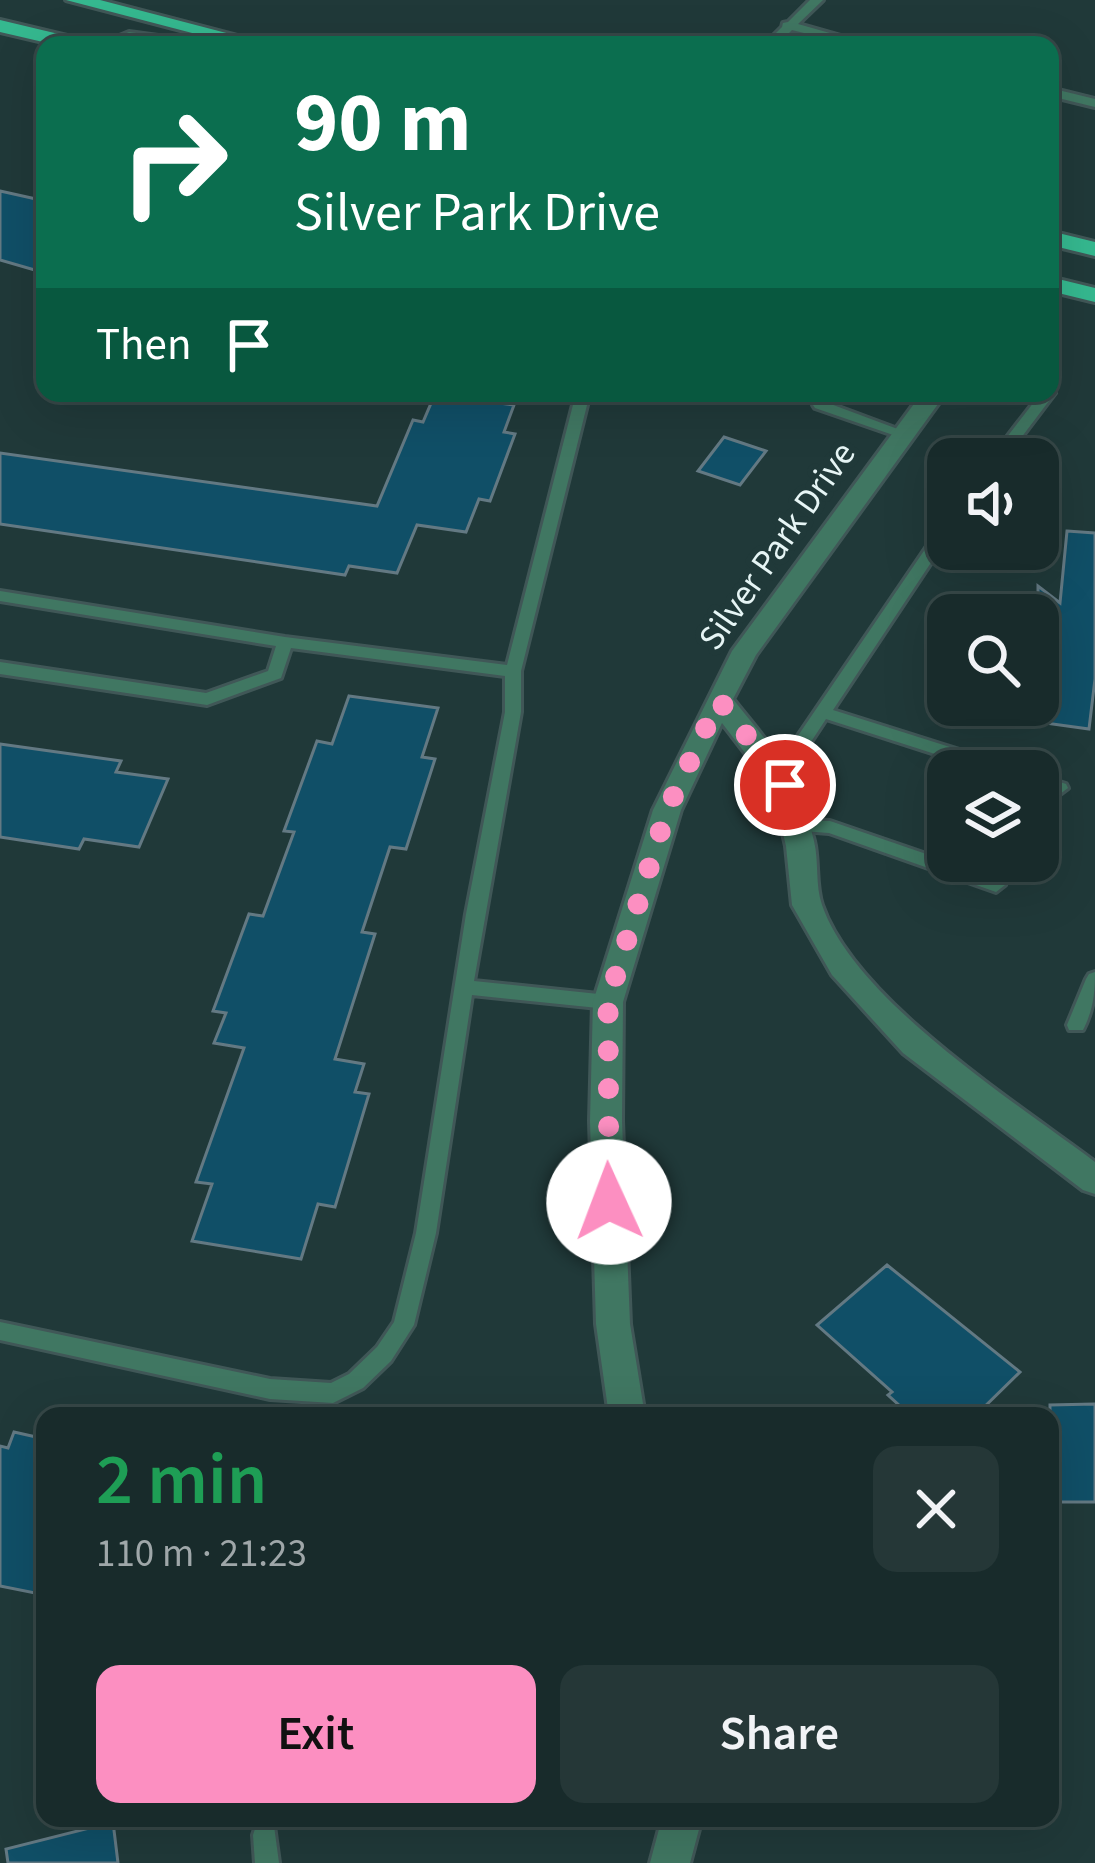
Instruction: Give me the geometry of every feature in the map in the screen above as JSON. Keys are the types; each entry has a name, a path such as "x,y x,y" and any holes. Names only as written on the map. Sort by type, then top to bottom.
{"main road":[{"path":"76,0 225,36"},
{"path":"0,26 42,36"},
{"path":"1059,240 1095,249"},
{"path":"1059,286 1095,295"}],"street":[{"name":"Silver Park Drive","path":"927,402 745,651 719,700 785,785 807,905 843,968 914,1044 1095,1180"},
{"path":"626,1407 614,1324 606,1120 608,1001 667,810 719,700"},
{"path":"670,1863 680,1827"}],"lane":[{"path":"785,0 813,3"},
{"path":"778,36 813,3"},
{"path":"788,25 831,36"},
{"path":"1059,94 1095,103"},
{"path":"0,1331 270,1388 333,1393 356,1381 404,1324 426,1233 513,712 513,671 581,402"},
{"path":"822,402 904,434"},
{"path":"1013,438 1041,402"},
{"path":"774,771 797,750 927,557"},
{"path":"0,596 286,642 513,671"},
{"path":"0,668 207,699 275,674 286,642"},
{"path":"822,712 941,750"},
{"path":"796,826 830,827 996,885"},
{"path":"1076,1024 1095,979"},
{"path":"464,987 608,1001"},
{"path":"265,1835 267,1863"}],"building":[{"path":"0,191 36,199 36,270 0,260"},
{"path":"432,402 492,402 514,405 504,432 515,434 490,501 479,499 466,532 417,525 397,573 349,566 345,575 0,524 0,453 377,506 413,420 423,422"},
{"path":"724,437 766,451 740,485 698,471"},
{"path":"1067,531 1095,533 1095,679 1089,729 1059,725 1060,603"},
{"path":"349,696 438,708 422,757 435,759 406,849 390,847 362,932 375,934 335,1059 364,1064 355,1092 369,1094 335,1207 318,1204 301,1259 192,1241 212,1184 196,1182 244,1048 214,1043 226,1013 213,1011 249,914 263,916 294,832 284,831 317,741 332,744"},
{"path":"0,744 121,761 116,772 168,779 139,847 84,839 79,849 0,837"},
{"path":"887,1265 1020,1372 984,1407 901,1407 888,1395 892,1392 817,1325"},
{"path":"1095,1404 1095,1502 1059,1502 1059,1407 1050,1405"},
{"path":"14,1432 36,1437 36,1593 0,1586 0,1446 8,1448"},
{"path":"93,1827 114,1827 118,1863 8,1863 6,1849"}],"route":[{"path":"609,1202 608,1001 667,810 719,700 785,785"}]}
